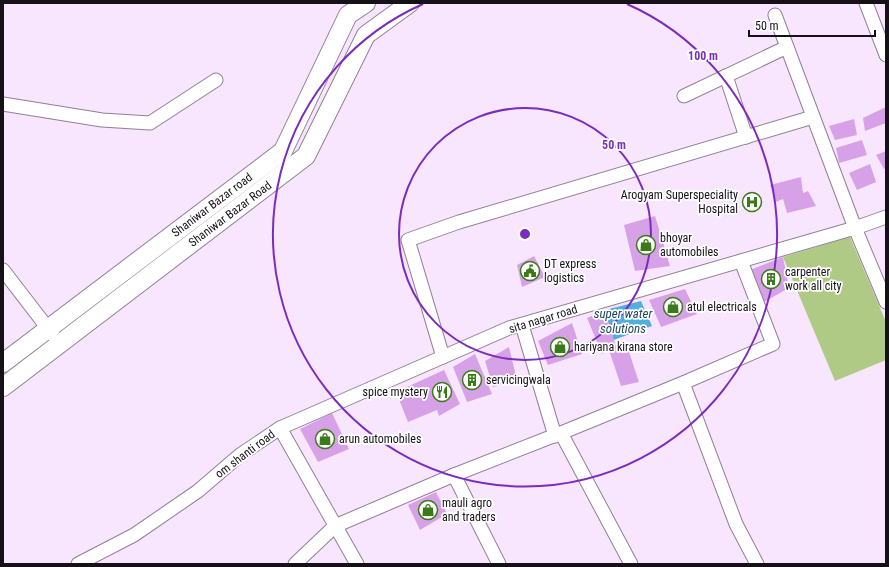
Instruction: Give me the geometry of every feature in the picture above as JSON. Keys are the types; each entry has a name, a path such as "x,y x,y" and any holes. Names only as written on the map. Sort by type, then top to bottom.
{"main road":[{"name":"Shaniwar Bazar road","path":"3,364 283,151 348,16 366,3"},
{"name":"Shaniwar Bazar Road","path":"3,387 306,156 366,35 410,3"}],"street":[{"path":"866,3 886,55"},
{"path":"775,15 855,228 886,302"},
{"path":"684,96 787,47"},
{"path":"726,76 746,137"},
{"path":"3,104 102,120 150,123 216,80"},
{"path":"444,357 408,240 459,222 813,116"},
{"name":"sita nagar road","path":"280,428 509,328 855,228 886,217"},
{"path":"295,564 335,526 454,475 558,435 683,383 772,344 741,261"},
{"path":"3,270 60,344"},
{"path":"522,324 558,435 630,564"},
{"path":"683,383 736,524 757,564"},
{"name":"om shanti road","path":"78,564 99,559 198,491 240,455 280,428 357,564"},
{"path":"454,475 499,564"}],"green space":[{"path":"850,237 886,322 886,360 835,381 783,257"}],"water":[{"name":"super water solutions","path":"641,301 652,326 608,342 605,310"}],"building":[{"path":"886,107 886,123 865,131 863,118"},
{"path":"854,119 857,135 835,140 829,126"},
{"path":"862,140 867,155 839,163 836,148"},
{"path":"886,151 886,168 884,169 876,155"},
{"path":"870,164 876,182 857,190 849,173"},
{"path":"801,177 803,193 808,191 816,206 787,213 783,199 776,202 770,185"},
{"name":"bhoyar automobiles","path":"655,216 670,266 635,271 624,225"},
{"name":"DT express logistics","path":"534,256 545,277 522,287 517,265"},
{"name":"carpenter work all city","path":"783,257 789,288 764,302 750,270"},
{"name":"atul electricals","path":"685,289 697,314 661,327 649,300"},
{"path":"605,310 616,347 626,343 639,382 621,386 609,350 602,354 587,318"},
{"name":"hariyana kirana store","path":"572,323 582,354 548,365 538,341"},
{"path":"509,347 517,380 493,387 485,361"},
{"name":"servicingwala","path":"475,354 492,394 467,402 453,367"},
{"path":"444,370 460,404 439,416 437,410 408,422 396,392"},
{"name":"arun automobiles","path":"332,413 349,449 318,462 300,429"},
{"name":"mauli agro and traders","path":"436,492 447,514 420,530 408,505"}],"place":[{"name":"Arogyam Superspeciality Hospital","path":"752,202"},
{"name":"bhoyar automobiles","path":"646,245"},
{"name":"DT express logistics","path":"530,271"},
{"name":"carpenter work all city","path":"771,279"},
{"name":"atul electricals","path":"673,307"},
{"name":"hariyana kirana store","path":"560,347"},
{"name":"servicingwala","path":"472,380"},
{"name":"spice mystery","path":"442,392"},
{"name":"arun automobiles","path":"325,439"},
{"name":"mauli agro and traders","path":"428,510"}]}
